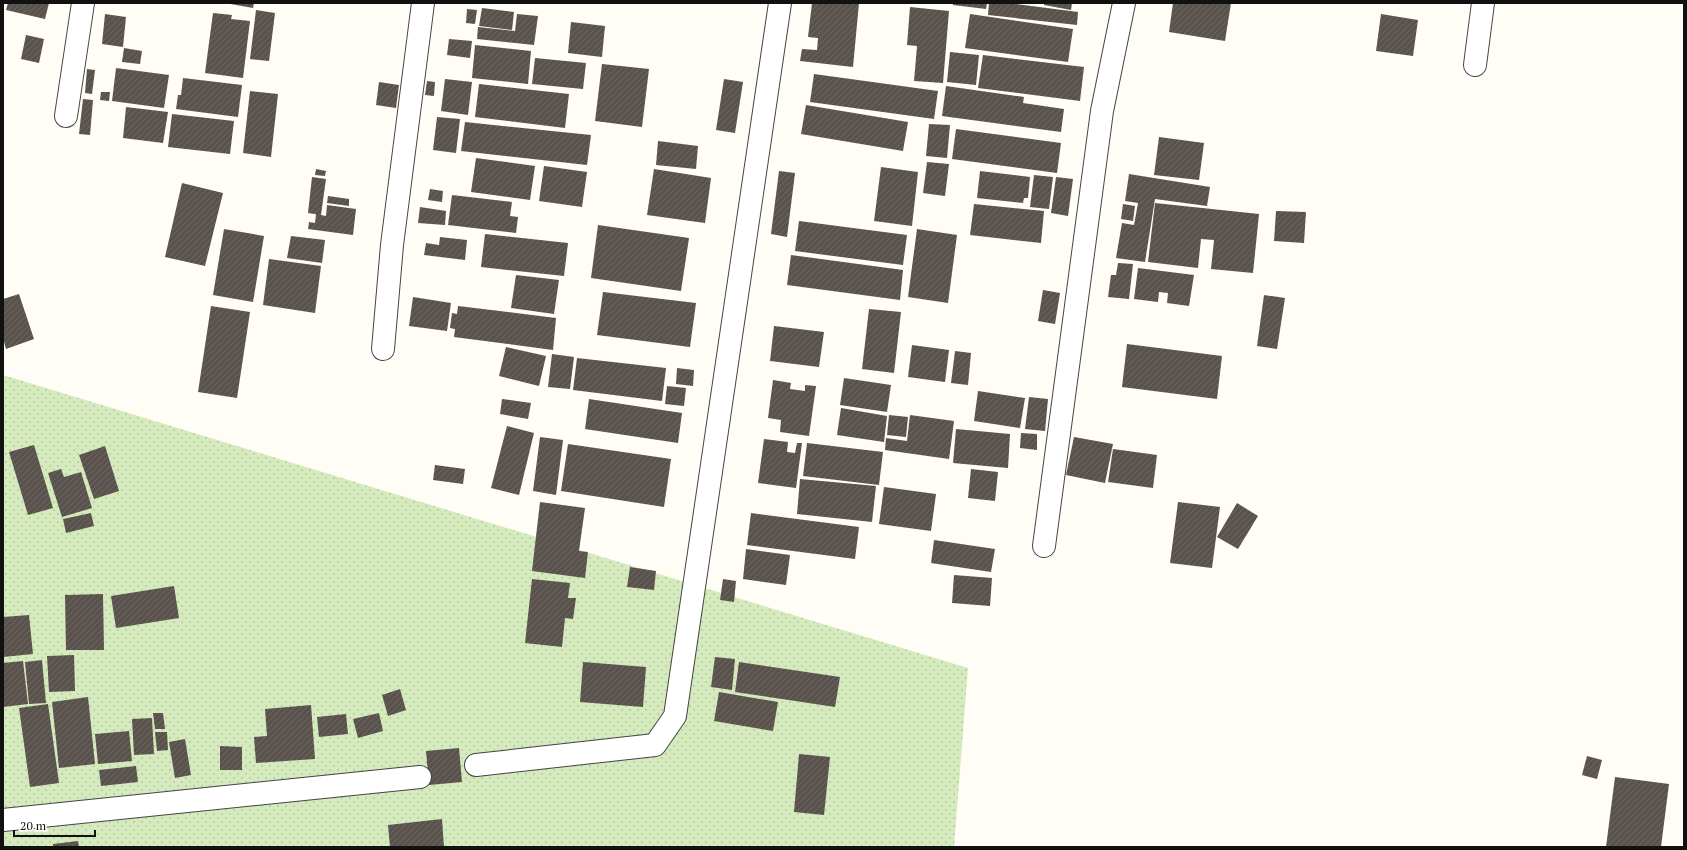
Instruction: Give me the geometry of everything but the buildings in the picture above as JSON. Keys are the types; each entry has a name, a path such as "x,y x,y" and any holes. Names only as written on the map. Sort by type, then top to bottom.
{"street":[{"path":"66,116 83,3"},
{"path":"384,350 392,246 423,3"},
{"path":"476,765 655,745 675,716 780,3"},
{"path":"1044,546 1101,118 1124,3"},
{"path":"1475,65 1484,3"},
{"path":"3,820 420,777"}],"green space":[{"path":"3,375 968,668 954,847 3,847"}]}
